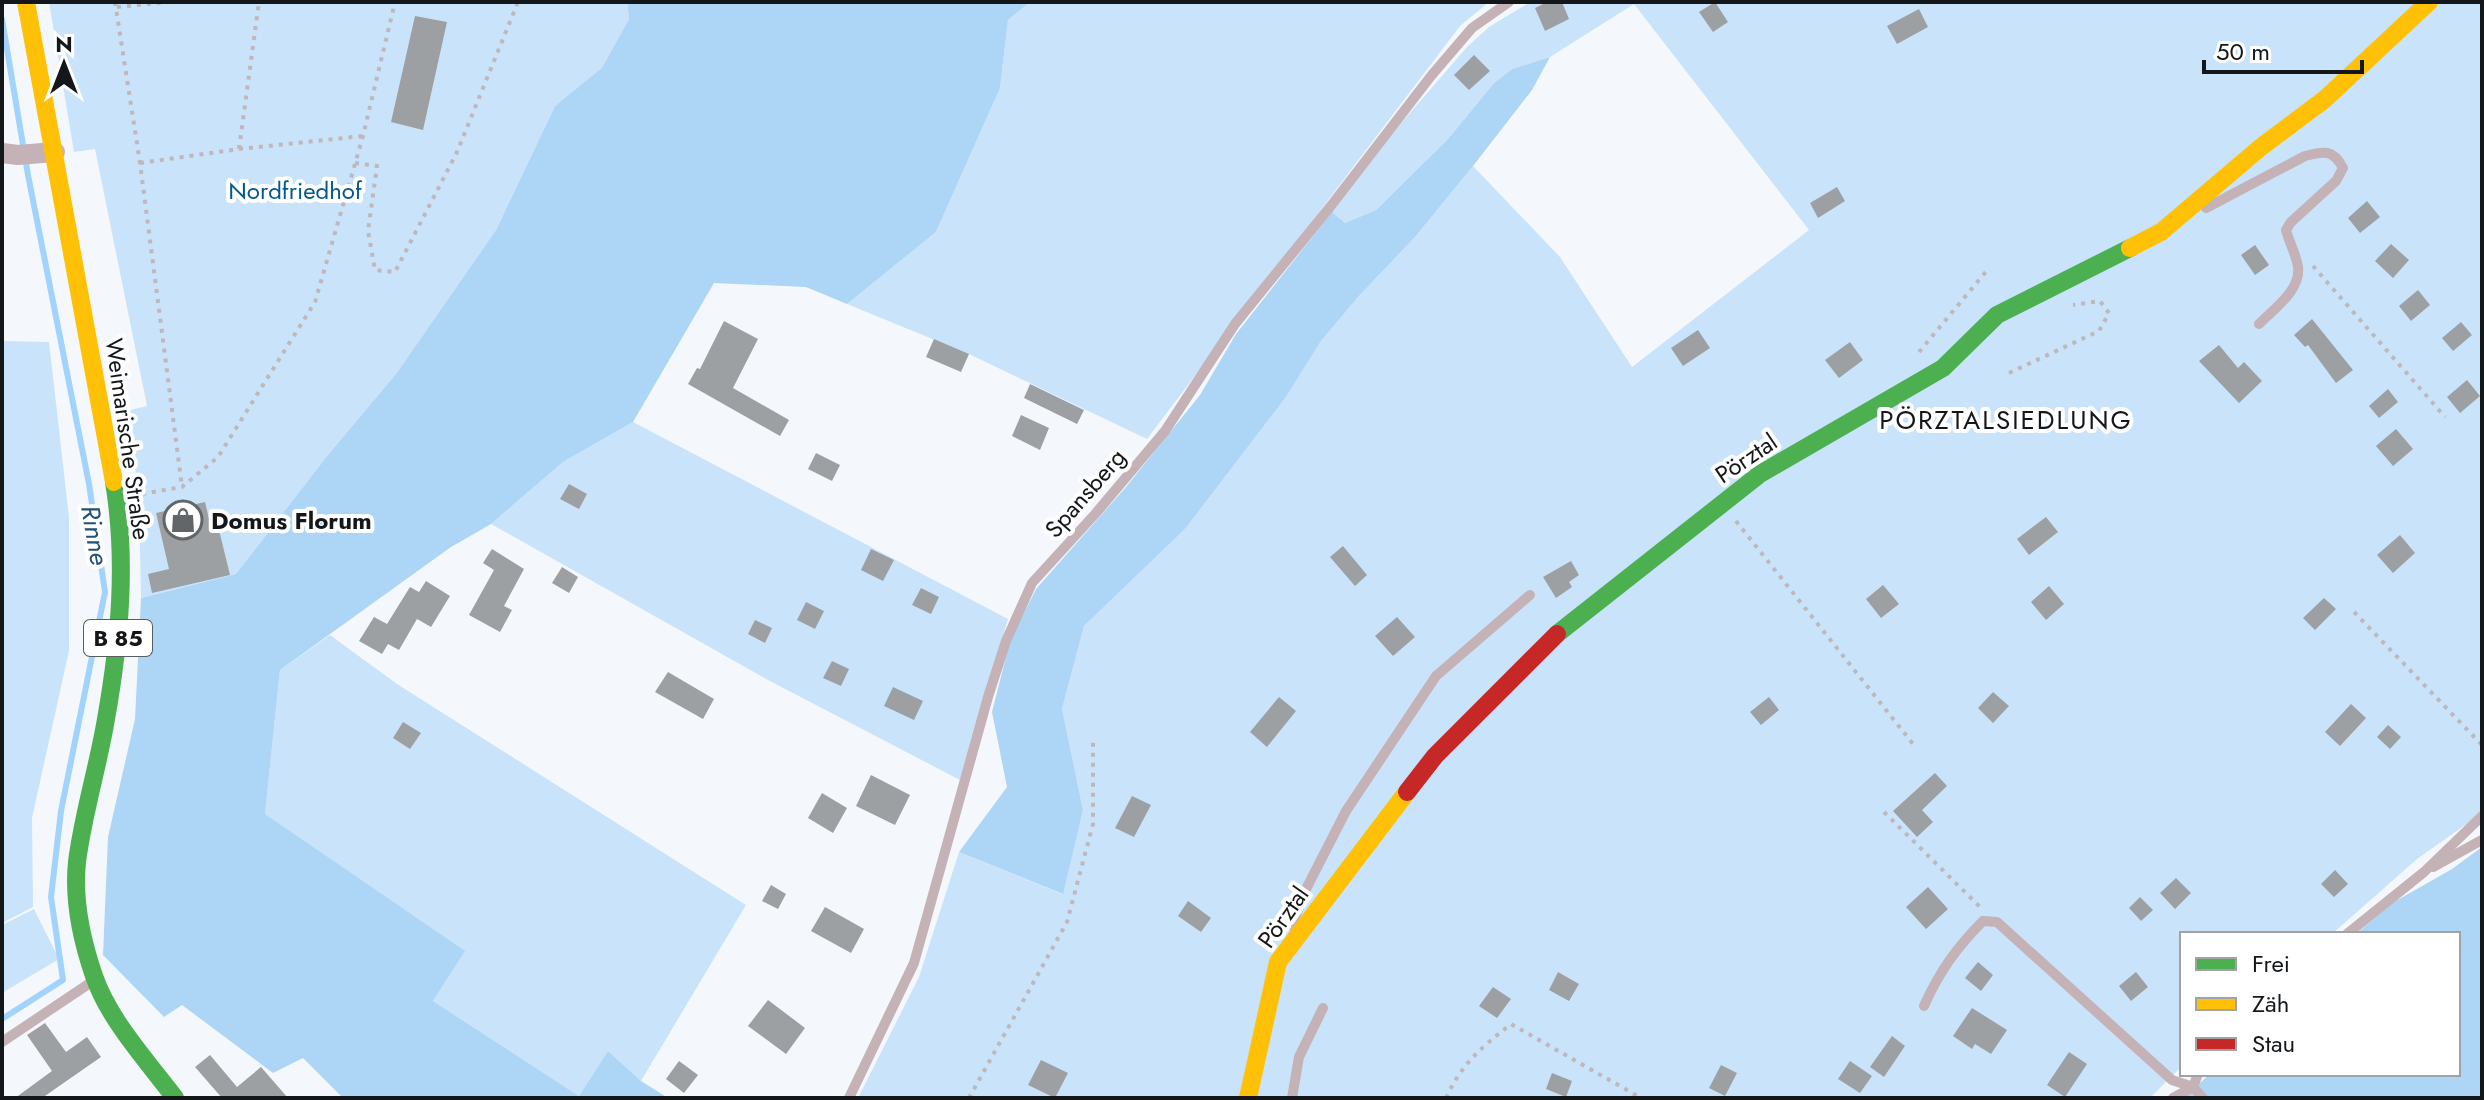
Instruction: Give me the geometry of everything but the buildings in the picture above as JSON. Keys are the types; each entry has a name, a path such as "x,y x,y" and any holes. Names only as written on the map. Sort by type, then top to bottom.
{"street":[{"name":"Weimarische Straße","path":"26,2 117,498 122,587 120,625 106,719 77,864 82,935 95,980 135,1047 175,1098"},
{"name":"Pörztal","path":"1248,1098 1278,962 1435,756 1563,628 1760,474 1943,368 1997,315 2161,232 2261,147 2325,99 2429,2"},
{"path":"18,154 55,152"}],"lane":[{"name":"Spansberg","path":"849,1098 914,963 988,697 1006,641 1032,583 1165,431 1235,324 1431,76 1472,28 1509,2"},
{"path":"2161,232 2305,156 2323,151 2338,157 2343,168 2336,181 2286,230 2298,276 2292,290 2259,324"},
{"path":"1278,962 1305,891 1346,811 1436,676 1530,595"},
{"path":"2349,932 2424,872 2482,816"},
{"path":"2424,872 2482,840"},
{"path":"1924,1006 1937,977 1955,950 1983,921 1997,922 2172,1080 2193,1087 2203,1098"},
{"path":"2,1042 95,980"},
{"path":"1292,1098 1299,1057 1323,1008"},
{"path":"2173,1098 2193,1087 2197,1076"}],"path":[{"path":"169,2 116,4 182,487"},
{"path":"239,149 259,2"},
{"path":"117,498 182,487 218,457 315,302 363,136 395,2"},
{"path":"355,163 377,166 368,231 375,270 395,272 457,152 518,2"},
{"path":"140,163 363,136"},
{"path":"2312,265 2445,417"},
{"path":"1912,361 1989,268"},
{"path":"2009,373 2099,331 2109,313 2100,301 2071,305"},
{"path":"1722,504 1913,744"},
{"path":"2354,612 2482,745"},
{"path":"969,1098 1067,922 1093,824 1093,738"},
{"path":"1884,812 1997,922"},
{"path":"1446,1098 1473,1054 1511,1024 1641,1098"}],"green space":[{"name":"Nordfriedhof","path":"49,2 627,2 629,19 602,69 555,106 496,230 396,374 327,456 236,574 141,598 139,495 126,411 147,406 95,149 74,152"},
{"path":"1030,2 1489,2 1460,26 1147,439 969,354 847,304 936,232 1000,88 1008,20"},
{"path":"1530,2 2482,2 2482,813 2417,859 2334,932 2180,932 2180,1068 2150,1098 858,1098 919,977 959,852 1062,894 1083,810 1062,709 1084,626 1185,529 1286,397 1321,341 1415,237 1473,166 1560,257 1632,367 1809,230 1634,4 1550,57 1512,69 1494,83 1448,139 1376,210 1345,223 1332,212 1383,144 1467,47 1489,27"},
{"path":"2,341 49,342 69,517 69,651 32,818 33,907 2,923"},
{"path":"633,422 1008,619 960,780 768,680 491,524 563,462"},
{"path":"330,635 397,684 746,905 641,1081 608,1051 579,1096 433,1001 464,952 265,814 280,670"},
{"path":"34,909 59,959 2,993 2,925"}],"shaded area":[{"path":"627,2 1030,2 1008,20 1000,88 936,232 847,304 806,287 714,283 633,422 563,462 491,524 451,547 280,670 265,814 465,951 433,1001 579,1096 608,1051 641,1081 668,1098 343,1098 303,1058 273,1073 182,1005 164,1017 103,955 108,837 135,719 141,598 236,574 327,456 396,374 496,230 555,106 602,68 629,19"},
{"path":"1550,57 1532,90 1473,166 1415,237 1321,341 1286,397 1185,529 1084,626 1062,709 1083,810 1063,894 959,852 1007,787 992,712 1010,641 1036,589 1126,487 1200,395 1236,334 1332,212 1345,223 1376,210 1448,139 1494,83 1512,69"},
{"path":"2482,847 2482,1098 2183,1098 2208,1076 2460,1076 2460,932 2358,932 2394,902 2452,869"}],"waterway":[{"name":"Rinne","path":"2,19 28,175 89,484 105,592 61,811 51,897 63,980 2,1019"}],"traffic: fast":[{"path":"1557,634 1760,474 1943,368 1997,315 2130,248"},
{"path":"114,482 121,571 118,630 106,719 77,862 77,906 94,976 109,1009 175,1098"}],"traffic: slow":[{"path":"26,2 114,482"},
{"path":"2130,248 2161,232 2261,147 2325,99 2429,2"},
{"path":"1248,1098 1278,962 1407,792"}],"traffic: jam":[{"path":"1407,792 1435,756 1557,634"}],"place":[{"name":"Domus Florum","path":"183,520"}],"district":[{"name":"PÖRZTALSIEDLUNG","path":"2006,420"}]}
